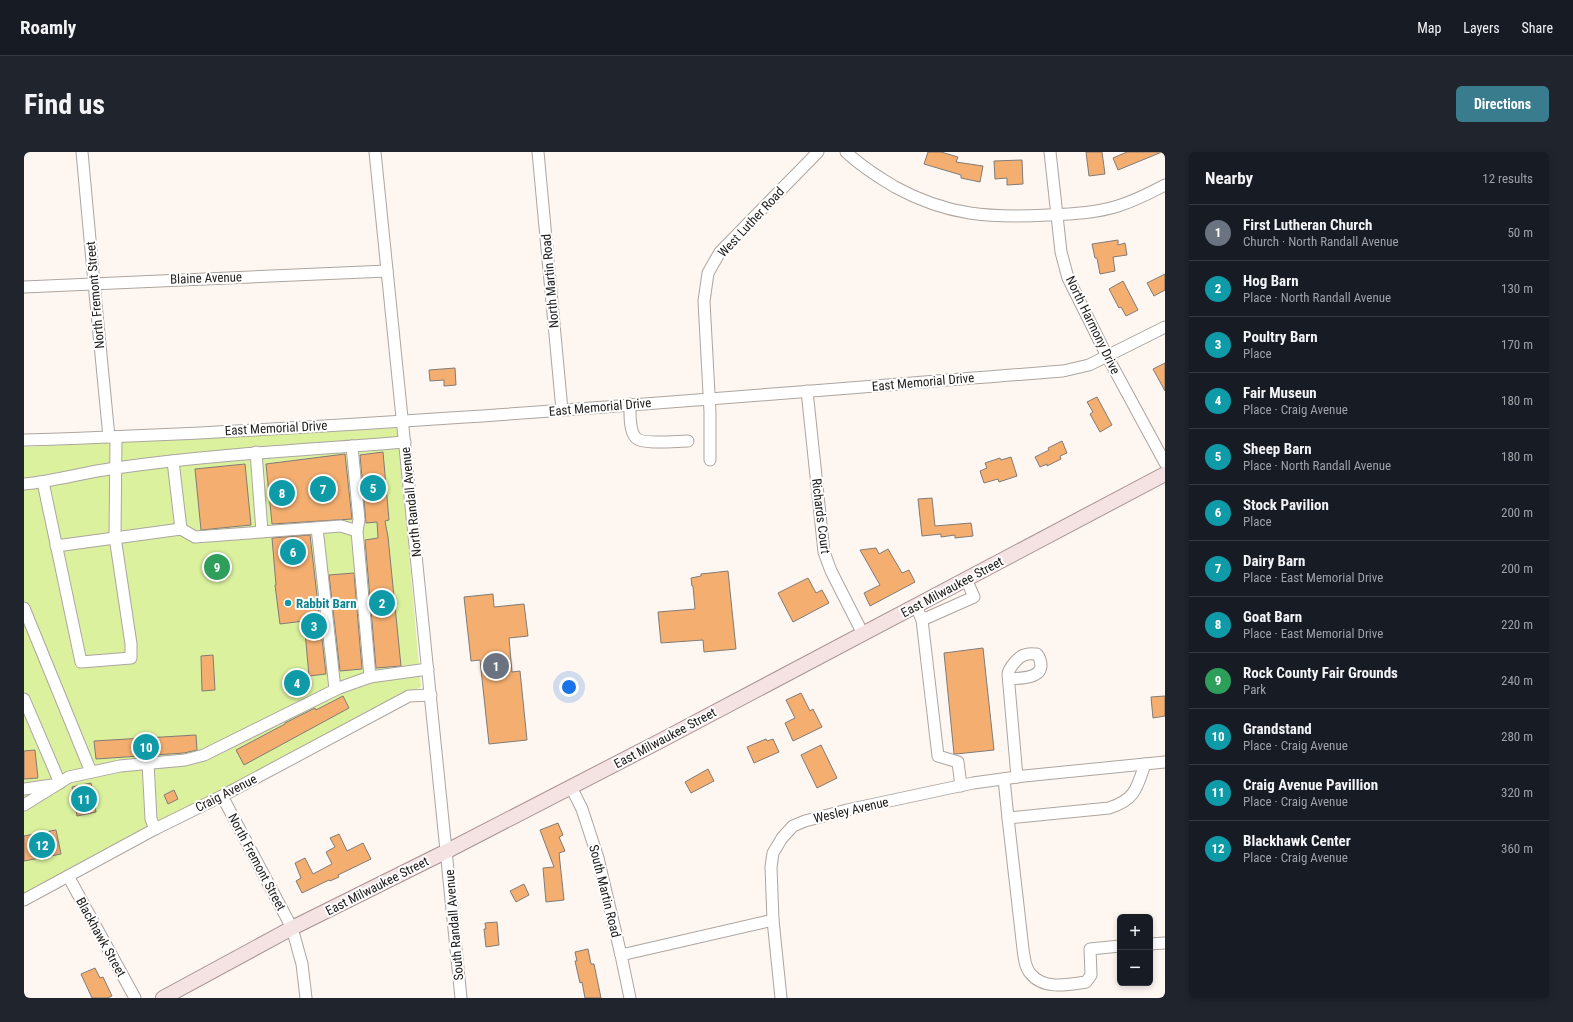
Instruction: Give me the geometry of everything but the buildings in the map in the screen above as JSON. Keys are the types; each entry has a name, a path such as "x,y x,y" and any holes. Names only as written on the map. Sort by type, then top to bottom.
{"main road":[{"name":"East Milwaukee Street","path":"163,998 292,928 571,787 1165,474"}],"street":[{"name":"North Fremont Street","path":"56,546 81,662 131,658 131,644 115,537 116,468 94,283 82,152"},
{"name":"North Randall Avenue","path":"375,152 447,851"},
{"name":"North Martin Road","path":"538,152 562,410"},
{"name":"West Luther Road","path":"710,460 704,301 708,273 720,252 818,152"},
{"path":"846,152 867,170 882,180 924,202 948,210 981,215 1017,217 1090,212 1118,206 1165,185"},
{"name":"North Harmony Drive","path":"1050,152 1061,252 1068,278 1107,356 1165,463"},
{"name":"Blaine Avenue","path":"24,286 387,271"},
{"name":"East Memorial Drive","path":"24,440 113,437 533,413 630,404 1063,371 1089,365 1165,327"},
{"name":"Richards Court","path":"807,391 824,552 831,571 863,634"},
{"path":"630,404 632,429 635,437 642,442 688,441"},
{"path":"24,484 116,468 173,461 256,452 405,442"},
{"path":"352,446 359,520 357,531 370,677"},
{"path":"256,452 262,532"},
{"path":"173,461 181,529"},
{"path":"42,482 56,546 181,529 194,537 341,526 357,531"},
{"path":"317,528 335,690"},
{"path":"922,620 974,597 966,579"},
{"path":"916,606 922,620 938,756 958,762 961,786"},
{"path":"24,608 91,772"},
{"path":"24,805 70,777 120,766 148,762 185,760 204,755 335,690 370,677 428,669"},
{"path":"1009,679 1017,777"},
{"name":"Craig Avenue","path":"24,900 155,829 222,796 409,696 430,695"},
{"path":"24,699 58,783"},
{"path":"148,762 151,819 155,829"},
{"name":"Wesley Avenue","path":"781,998 771,887 773,853 782,838 793,826 805,820 961,786 1017,777 1165,762"},
{"path":"1008,818 1109,808 1121,804 1130,797 1138,785 1145,764"},
{"path":"1004,779 1023,949 1026,964 1030,973 1043,984 1058,985 1086,982 1091,975 1090,949 1117,946"},
{"path":"24,789 58,783"},
{"name":"South Martin Road","path":"571,787 582,808 598,858 630,998"},
{"name":"North Fremont Street","path":"222,796 292,928 302,964 306,998"},
{"name":"South Randall Avenue","path":"447,851 461,998"},
{"name":"Blackhawk Street","path":"68,876 135,998"},
{"path":"621,955 773,920"},
{"path":"1153,944 1165,943"}],"green space":[{"path":"398,428 421,687 24,893 24,447"}],"place":[{"name":"Sheep Barn","path":"373,488"},
{"name":"Dairy Barn","path":"323,489"},
{"name":"Goat Barn","path":"282,493"},
{"name":"Stock Pavilion","path":"293,552"},
{"name":"Rock County Fair Grounds","path":"217,567"},
{"name":"Rabbit Barn","path":"288,603"},
{"name":"Hog Barn","path":"382,603"},
{"name":"Poultry Barn","path":"314,626"},
{"name":"First Lutheran Church","path":"496,666"},
{"name":"Fair Museun","path":"297,683"},
{"name":"Grandstand","path":"146,747"},
{"name":"Craig Avenue Pavillion","path":"84,799"},
{"name":"Blackhawk Center","path":"42,845"}]}
